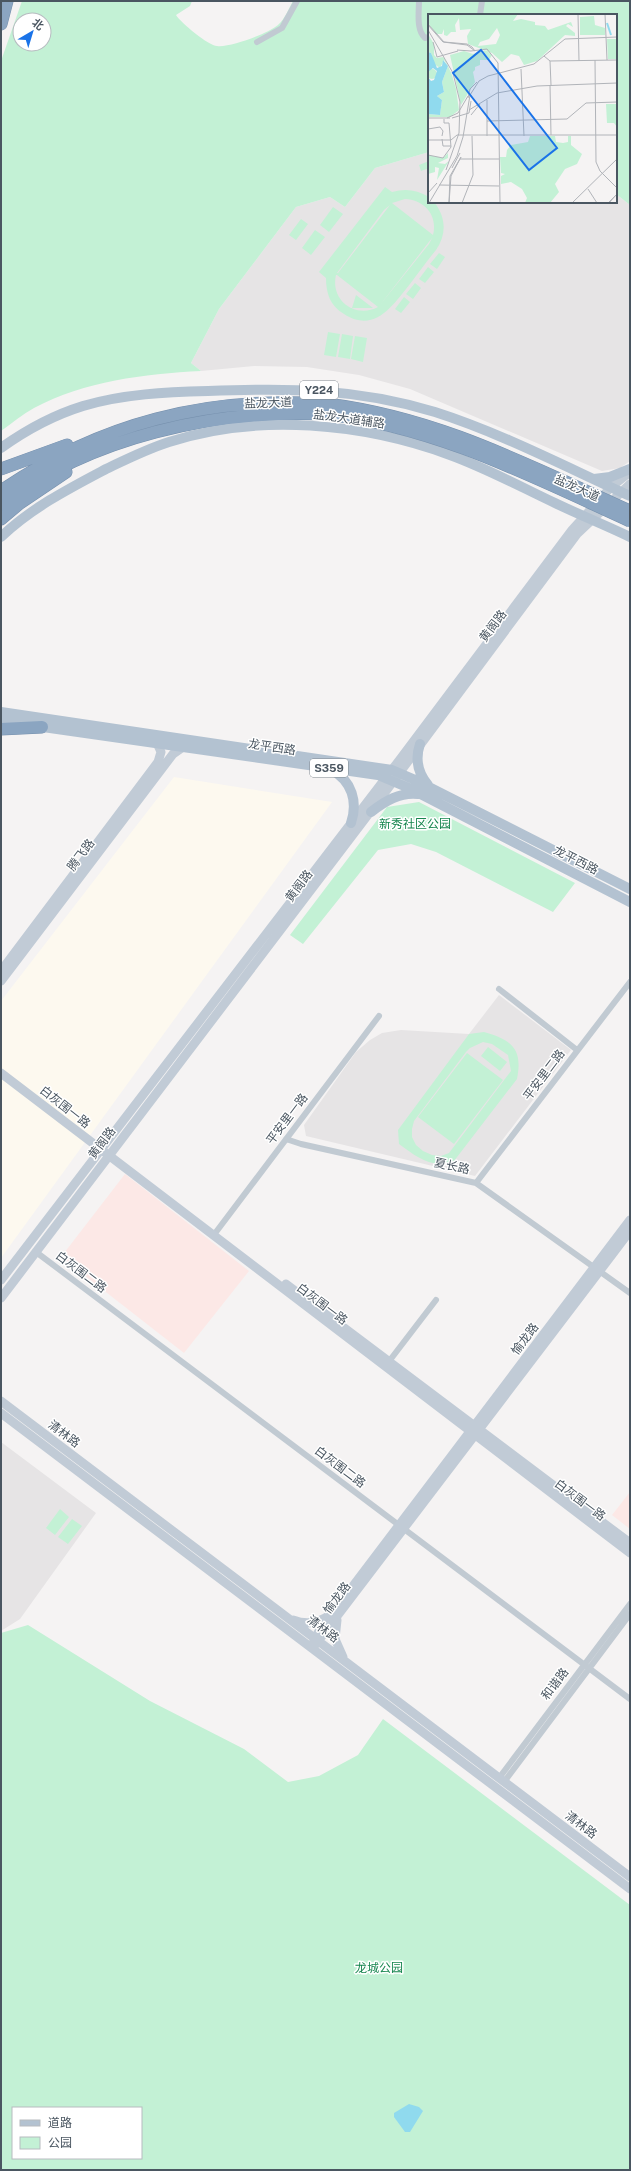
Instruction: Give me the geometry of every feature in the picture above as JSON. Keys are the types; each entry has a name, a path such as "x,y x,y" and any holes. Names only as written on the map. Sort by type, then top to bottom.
{"highway":[{"path":"1,22 8,1"},
{"name":"盐龙大道","path":"1,491 34,469 107,434 166,415 231,404 266,402 326,409 385,413 455,434 630,512"},
{"name":"盐龙大道","path":"1,504 40,478 90,454 142,436 202,422 326,409 379,422 455,444 630,521"},
{"path":"1,469 69,444 107,434"},
{"path":"1,519 20,503 90,454"},
{"path":"1,729 42,727"}],"main road":[{"name":"盐龙大道辅路","path":"1,448 22,434 54,417 84,406 104,401 167,393 280,388 354,394 408,405 457,420 621,491"},
{"name":"盐龙大道辅路","path":"1,537 17,522 45,504 100,472 137,454 188,437 247,426 318,427 372,434 451,455 630,537"},
{"path":"532,492 544,490 553,482 555,470 550,460"},
{"path":"591,478 610,477 630,471"},
{"path":"621,491 630,471"},
{"path":"621,491 630,484"},
{"name":"黄阁路","path":"1,1298 371,812 392,775 572,530 621,491"},
{"name":"黄阁路","path":"1,1280 352,823 420,744 588,518"},
{"name":"龙平西路","path":"4,711 392,775 431,788 630,889"},
{"name":"龙平西路","path":"1,721 328,768 392,775 421,794 630,902"},
{"name":"腾飞路","path":"1,971 158,762 161,752 157,743"},
{"path":"420,744 417,752 418,765 424,780 431,788"},
{"name":"腾飞路","path":"1,981 173,754 183,747"},
{"path":"328,768 342,777 352,791 355,805 352,823"},
{"path":"371,812 395,797 411,793 421,794"},
{"path":"477,823 482,814"},
{"name":"白灰围一路","path":"1,1066 102,1147"},
{"name":"白灰围一路","path":"1,1073 110,1153 475,1430 630,1543"},
{"name":"愉龙路","path":"311,1648 598,1268 630,1220"},
{"name":"愉龙路","path":"598,1268 630,1231"},
{"name":"清林路","path":"1,1401 630,1877"},
{"name":"清林路","path":"1,1413 630,1889"},
{"path":"20,1428 26,1420"},
{"name":"白灰围一路","path":"475,1430 630,1553"},
{"path":"239,1593 245,1586"},
{"path":"288,1618 306,1623 322,1620 335,1615 335,1639 340,1654 347,1663"}],"street":[{"path":"257,42 282,28 297,1"},
{"path":"419,1 419,23 422,35 425,38 428,37"},
{"path":"480,14 482,1"},
{"name":"平安里二路","path":"476,1183 630,982"},
{"path":"499,989 577,1050"},
{"name":"平安里一路","path":"215,1233 379,1016"},
{"name":"夏长路","path":"286,1138 301,1144 476,1183 598,1268 630,1293"},
{"name":"白灰围二路","path":"36,1252 630,1699"},
{"path":"387,1364 436,1300"},
{"name":"和谐路","path":"501,1780 586,1667 630,1604"},
{"name":"和谐路","path":"586,1667 630,1614"}],"shaded area":[{"path":"428,152 428,203 617,203 617,195 630,205 630,461 620,468 602,471 410,389 359,375 307,367 254,366 201,371 191,363 219,309 296,207 330,197 345,207 375,168"},
{"path":"174,777 332,802 1,1258 1,1001"},
{"path":"499,995 571,1050 475,1176 306,1136 304,1125 356,1052 370,1040 382,1033 401,1030 469,1034"},
{"path":"125,1174 249,1271 184,1353 61,1257"},
{"path":"1,1442 96,1513 20,1619 1,1631"},
{"path":"630,1492 630,1529 612,1515"}],"green space":[{"path":"22,1 192,1 190,6 176,15 195,34 213,45 223,46 249,39 278,25 283,20 293,1 630,1 630,205 617,195 617,14 428,14 428,152 375,168 345,207 330,197 296,207 219,309 191,363 201,371 158,374 115,380 94,385 53,399 34,408 1,431 1,61 12,30 12,52 52,52 52,12 18,12"},
{"path":"428,161 428,168 421,171 419,165"},
{"path":"385,187 392,192 411,190 420,193 428,197 428,203 435,203 438,208 444,226 440,244 390,308 374,319 365,321 355,319 339,311 332,303 328,294 326,278 319,272","holes":["405,199 419,202 428,210 434,222 433,235 392,203","390,205 338,273 337,273 384,210","432,238 429,244 380,305","337,275 378,307 361,311 346,305 337,292 335,284"]},
{"path":"333,207 343,214 329,232 320,225"},
{"path":"301,219 308,224 296,240 289,235"},
{"path":"315,230 325,237 311,255 302,248"},
{"path":"439,253 445,257 437,269 430,264"},
{"path":"428,267 434,272 425,283 419,279"},
{"path":"415,283 421,288 413,299 406,294"},
{"path":"356,295 373,308 352,308"},
{"path":"404,297 410,302 401,313 395,309"},
{"path":"328,332 340,334 336,357 324,355"},
{"path":"342,334 353,336 350,359 338,357"},
{"path":"355,336 367,338 363,362 351,359"},
{"name":"新秀社区公园","path":"419,802 575,883 553,912 436,852 411,844 378,850 303,944 290,935 387,807"},
{"path":"484,1032 502,1038 508,1042 517,1053 517,1079 454,1161 438,1164 431,1163 418,1157 399,1144 398,1130 469,1034","holes":["483,1042 492,1044 508,1055 511,1071 449,1153 441,1156 432,1155 423,1151 416,1145 412,1137 414,1121 470,1048"]},
{"path":"488,1047 507,1062 500,1071 481,1056"},
{"path":"467,1053 503,1080 454,1144 418,1117"},
{"path":"60,1509 69,1517 55,1535 46,1528"},
{"path":"72,1519 82,1526 68,1544 58,1537"},
{"name":"龙城公园","path":"28,1625 150,1701 244,1749 288,1782 319,1776 358,1755 383,1719 630,1905 630,2170 1,2170 1,1633"}],"water":[{"path":"409,2104 419,2107 423,2111 410,2132 405,2132 394,2117 394,2113"}]}
